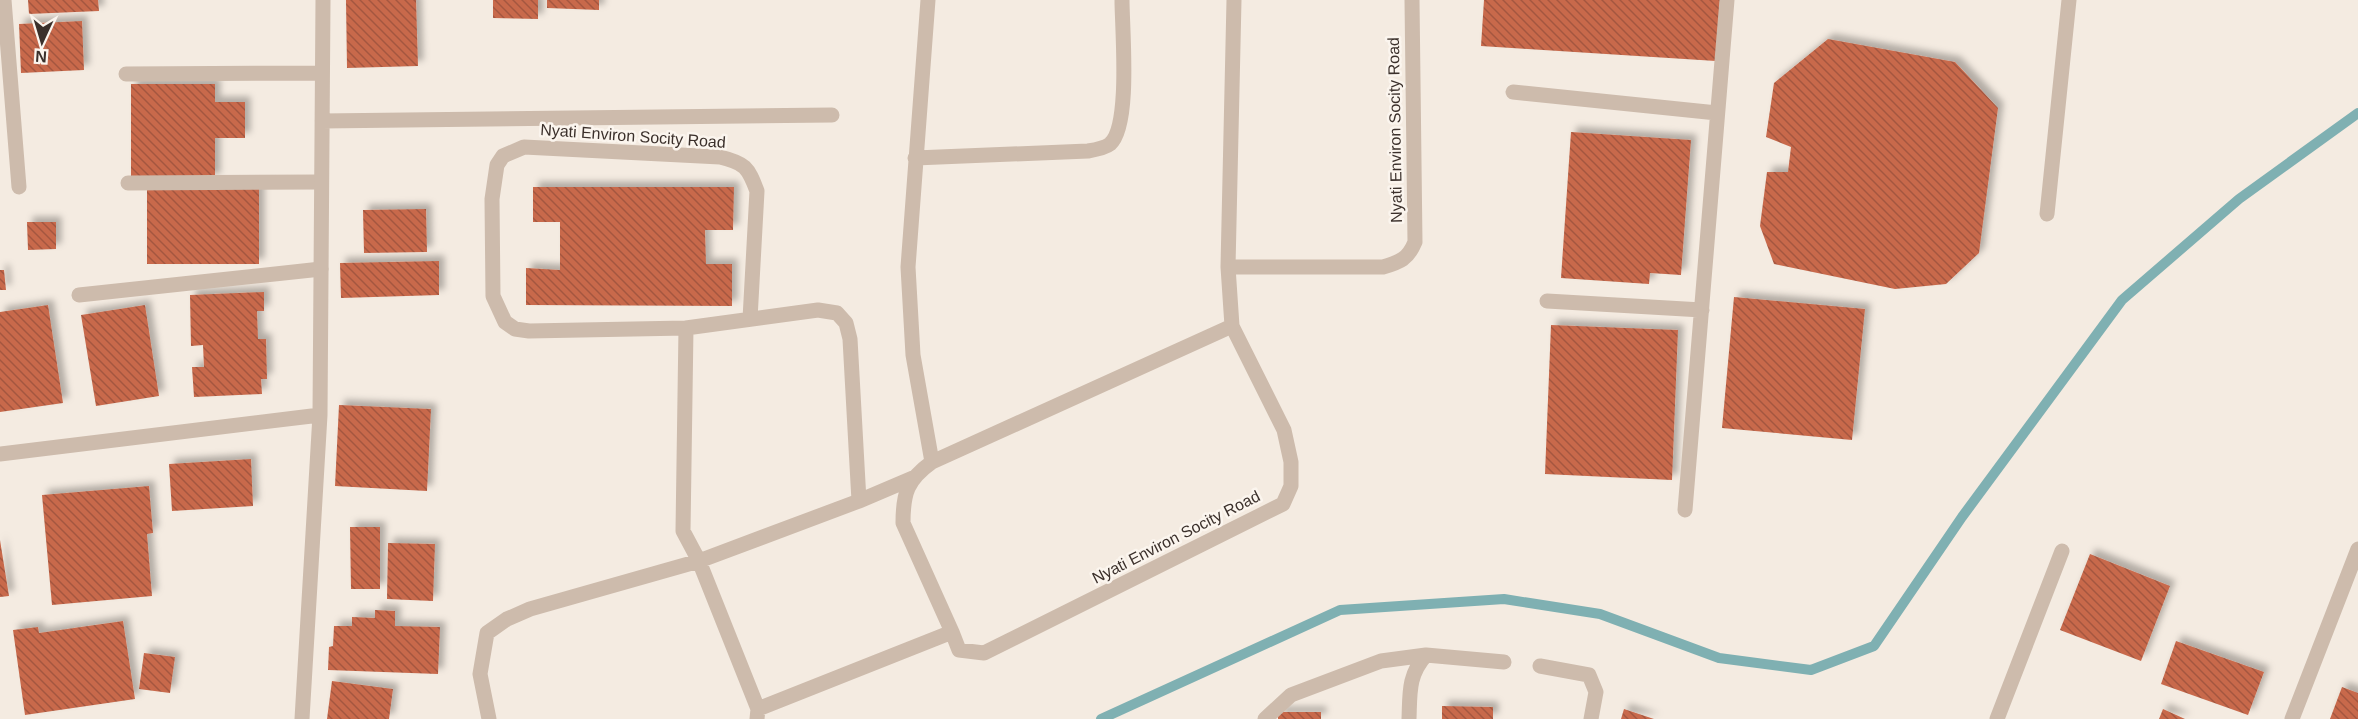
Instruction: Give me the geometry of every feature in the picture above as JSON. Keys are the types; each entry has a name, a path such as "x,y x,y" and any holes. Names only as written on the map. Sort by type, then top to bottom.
{"street":[{"path":"4,0 19,188"},
{"path":"302,719 320,415 323,0"},
{"path":"928,0 908,267 913,355 932,462"},
{"path":"915,158 1088,152 1109,145 1119,132 1123,108 1122,0"},
{"name":"Nyati Environ Socity Road","path":"913,478 903,504 903,524 959,650 984,653 1283,504 1291,486 1291,462 1284,430 1232,326 1228,267 1234,0"},
{"name":"Nyati Environ Socity Road","path":"1228,267 1383,267 1401,262 1409,255 1415,242 1412,0"},
{"path":"1685,510 1727,0"},
{"path":"2047,214 2070,0"},
{"path":"126,74 322,73"},
{"path":"1513,93 1717,113"},
{"path":"322,121 832,115"},
{"name":"Nyati Environ Socity Road","path":"750,319 757,191 750,174 739,162 720,157 524,147 503,156 497,165 492,199 493,296 505,322 515,329 529,332 686,328 818,310 837,313 846,323 852,355 859,501"},
{"path":"128,183 321,182"},
{"path":"79,295 321,269"},
{"path":"1547,301 1702,310"},
{"path":"489,719 480,674 487,633 507,619 530,609 699,561 859,501 913,478 932,462 1232,326"},
{"path":"686,328 683,531 699,561 757,714 952,632"},
{"path":"0,454 320,415"},
{"path":"2292,719 2358,549"},
{"path":"1997,719 2062,551"},
{"path":"1265,719 1292,695 1381,661 1426,655 1504,662"},
{"path":"1409,719 1411,683 1415,668 1426,655"},
{"path":"1540,666 1589,675 1596,692 1591,719"}],"building":[{"path":"28,0 98,0 99,11 29,14"},
{"path":"346,0 416,0 418,66 347,68"},
{"path":"493,0 538,0 538,19 493,18"},
{"path":"547,0 599,0 599,10 547,8"},
{"path":"1484,0 1720,0 1716,61 1481,46"},
{"path":"82,21 84,70 21,73 19,24"},
{"path":"1828,39 1955,62 1998,108 1979,253 1946,284 1895,289 1774,264 1760,226 1767,172 1788,172 1791,147 1766,137 1774,83"},
{"path":"131,84 215,84 215,102 245,102 245,138 215,138 215,179 131,178"},
{"path":"1571,132 1691,140 1681,275 1650,273 1649,284 1561,278"},
{"path":"533,187 734,187 733,230 705,230 706,264 732,264 732,306 526,305 526,268 560,270 560,222 533,222"},
{"path":"147,188 259,188 259,264 147,264"},
{"path":"426,209 427,252 364,253 363,210"},
{"path":"27,222 56,222 56,249 28,250"},
{"path":"439,261 439,295 341,298 340,263"},
{"path":"0,270 4,270 6,290 0,290"},
{"path":"264,292 264,311 257,311 258,339 266,339 267,379 261,379 262,394 194,397 192,367 204,367 203,345 191,346 190,295"},
{"path":"1734,297 1865,309 1852,440 1722,428"},
{"path":"48,305 63,403 0,412 0,312"},
{"path":"145,305 159,396 96,406 81,315"},
{"path":"1551,325 1678,330 1672,480 1545,474"},
{"path":"339,405 431,409 427,491 335,486"},
{"path":"251,459 253,506 172,511 169,464"},
{"path":"149,486 153,533 147,534 152,596 52,605 42,495"},
{"path":"350,527 380,527 380,589 351,589"},
{"path":"0,540 9,596 0,597"},
{"path":"388,543 435,544 433,601 387,599"},
{"path":"2090,554 2170,586 2141,661 2060,630"},
{"path":"375,610 395,611 395,626 440,627 438,674 328,670 329,647 333,646 334,626 352,626 352,617 375,618"},
{"path":"123,621 135,699 25,715 13,630 38,627 39,633"},
{"path":"2176,641 2264,672 2248,715 2161,684"},
{"path":"144,653 175,657 170,693 139,689"},
{"path":"332,681 393,689 389,719 327,719"},
{"path":"2342,687 2358,693 2358,719 2330,719"},
{"path":"1442,706 1493,707 1493,719 1442,719"},
{"path":"1624,709 1654,719 1621,719"},
{"path":"2163,709 2185,719 2159,719"},
{"path":"1278,712 1321,712 1321,719 1278,719"}],"waterway":[{"path":"1101,719 1340,610 1504,599 1600,614 1719,658 1811,670 1874,646 1962,517 2122,300 2239,199 2358,113"}]}
